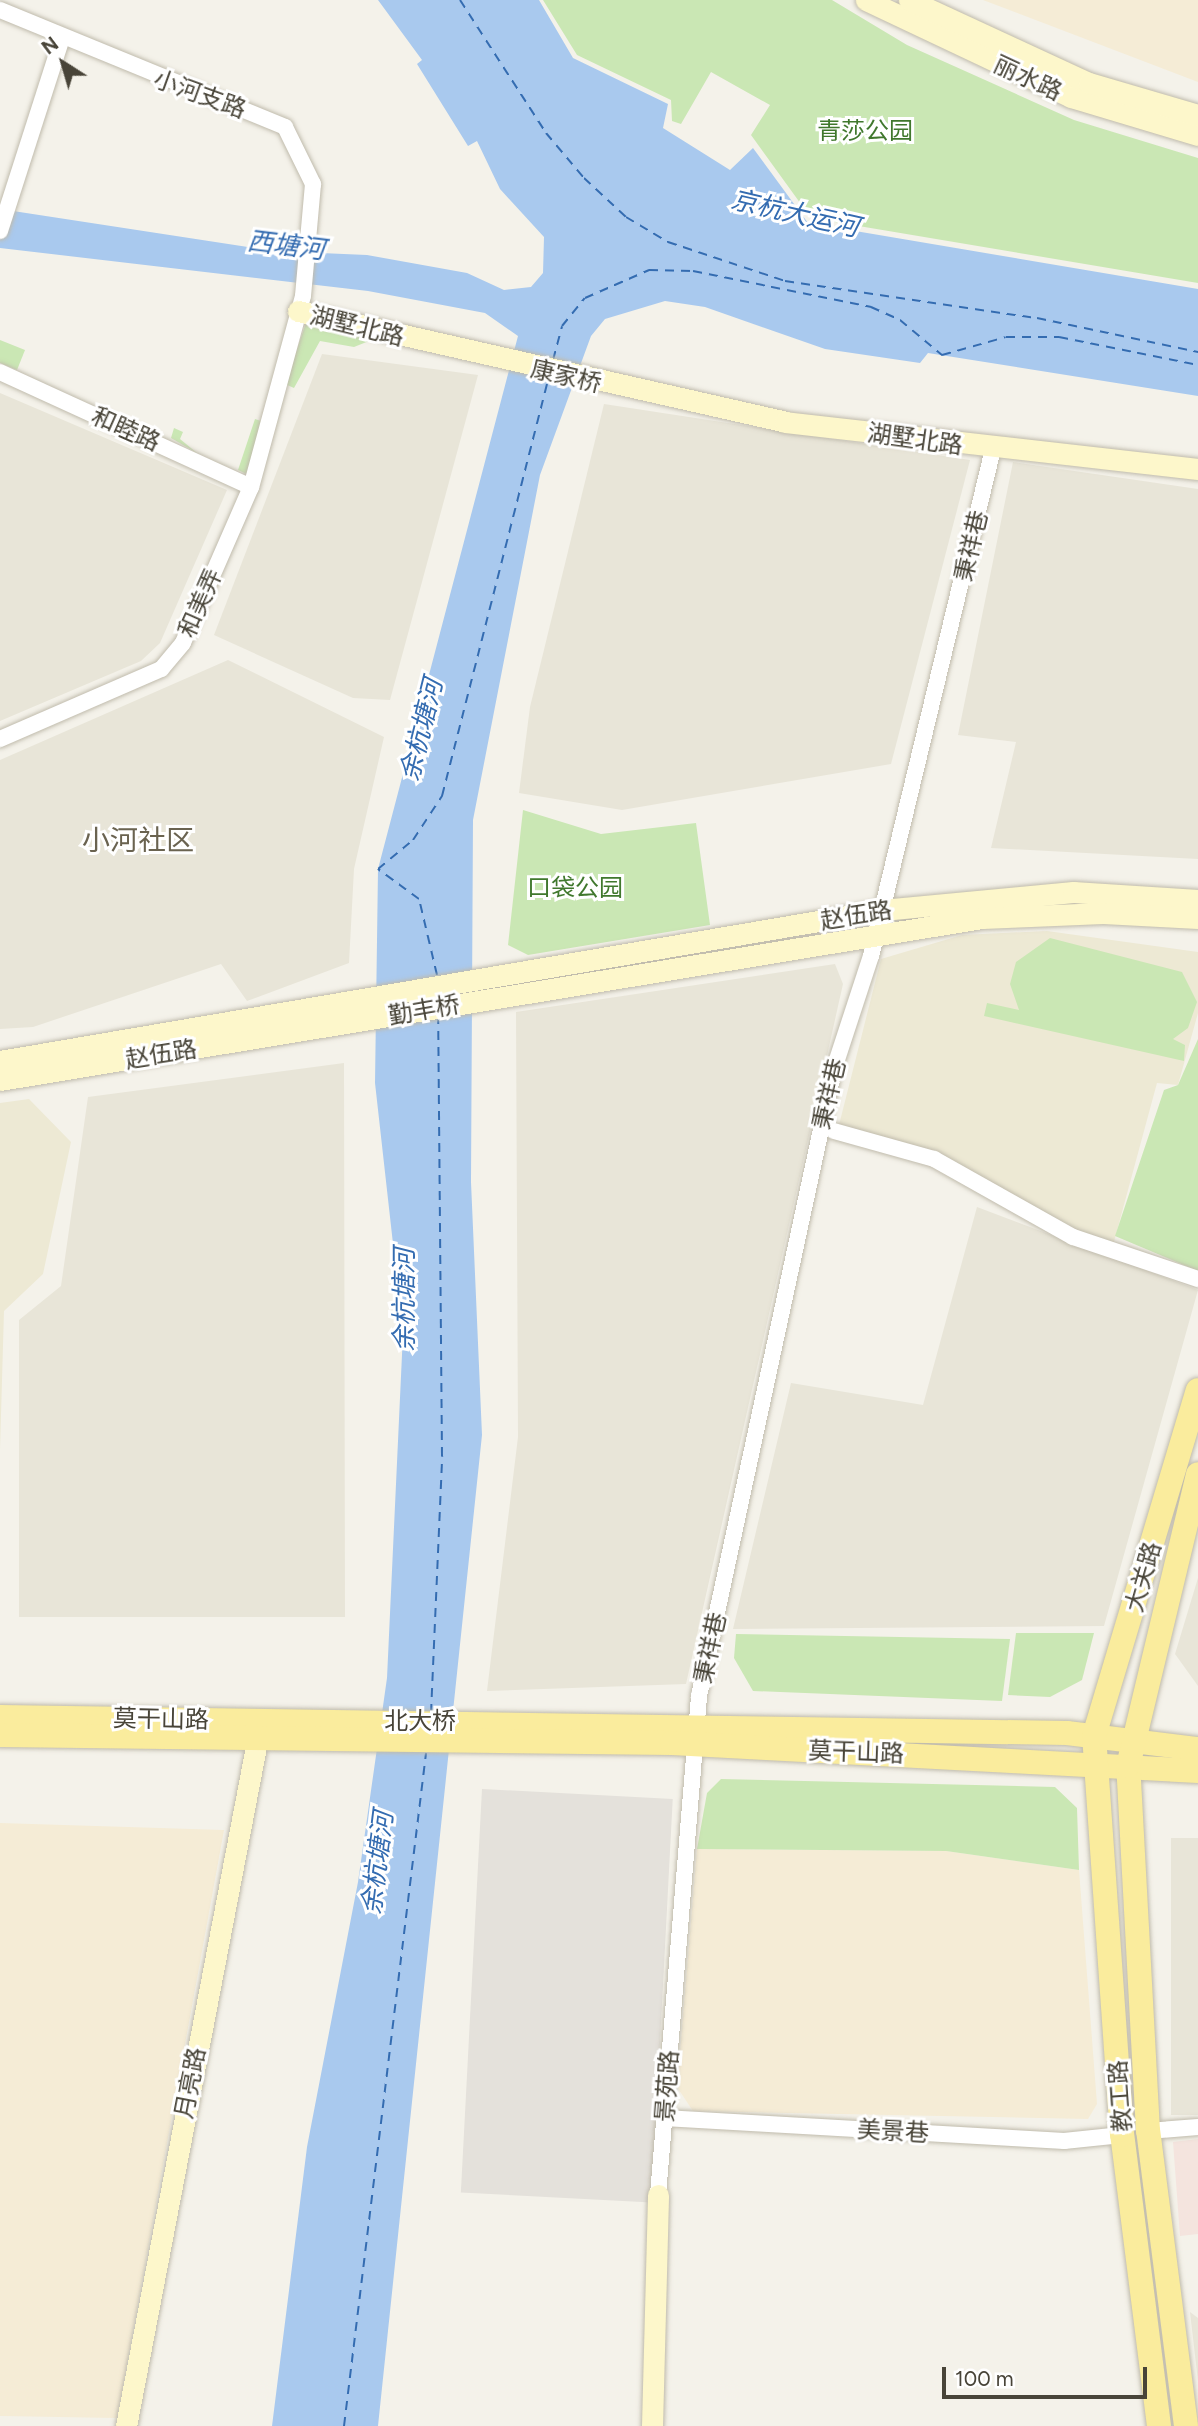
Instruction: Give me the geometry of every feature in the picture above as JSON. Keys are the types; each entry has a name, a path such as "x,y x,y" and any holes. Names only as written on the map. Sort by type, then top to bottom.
{"main road":[{"name":"丽水路","path":"866,0 1071,97 1198,135"},
{"name":"丽水路","path":"909,0 1089,83 1198,115"},
{"name":"湖墅北路","path":"300,304 494,359"},
{"name":"康家桥","path":"494,359 634,390"},
{"name":"湖墅北路","path":"634,390 785,422 993,449 1198,469"},
{"name":"赵伍路","path":"521,983 882,910 1073,892 1198,900"},
{"name":"赵伍路","path":"521,983 1043,913 1198,918"},
{"name":"勤丰桥","path":"320,1018 521,983"},
{"name":"赵伍路","path":"0,1061 320,1018"},
{"name":"赵伍路","path":"0,1080 320,1018"},
{"name":"大关路","path":"1098,1764 1094,1736 1198,1390"},
{"name":"大关路","path":"1128,1766 1131,1740 1198,1474"},
{"name":"莫干山路","path":"0,1717 322,1731"},
{"name":"莫干山路","path":"0,1735 257,1741 322,1731"},
{"name":"北大桥","path":"322,1731 515,1731"},
{"name":"莫干山路","path":"515,1731 696,1736 1094,1736 1198,1749"},
{"name":"莫干山路","path":"696,1736 1198,1771"},
{"name":"月亮路","path":"126,2426 257,1741"},
{"name":"教工路","path":"1098,1764 1122,2135 1159,2426"},
{"name":"教工路","path":"1128,1766 1148,2131 1186,2426"},
{"name":"景苑路","path":"652,2426 658,2195"}],"street":[{"name":"小河支路","path":"0,10 62,38 285,127 313,184 300,304"},
{"path":"0,231 62,38"},
{"path":"251,488 300,304"},
{"name":"和睦路","path":"0,372 251,488"},
{"name":"秉祥巷","path":"696,1736 834,1069 876,935 993,449"},
{"name":"和美弄","path":"0,739 161,669 183,643 251,488"},
{"path":"834,1131 934,1158 1073,1237 1198,1279"},
{"name":"景苑路","path":"658,2195 696,1736"},
{"name":"美景巷","path":"664,2119 1064,2141 1122,2135"},
{"path":"1148,2131 1198,2127"}],"shaded area":[{"path":"983,0 1198,0 1198,82"},
{"path":"322,354 478,375 390,700 353,698 214,635"},
{"path":"0,393 227,490 160,643 141,661 0,721"},
{"path":"604,404 970,460 891,764 622,810 519,793 530,707"},
{"path":"1013,462 1198,489 1198,859 991,848 1016,742 958,735"},
{"path":"228,660 384,737 354,869 349,963 247,1001 221,964 33,1027 0,1029 0,760"},
{"path":"1047,931 1198,952 1198,1013 1178,1085 1157,1083 1112,1249 839,1125 881,959 962,935"},
{"path":"835,964 843,984 686,1684 487,1691 518,1437 516,1012"},
{"path":"344,1063 345,1617 19,1617 19,1320 61,1286 88,1097"},
{"path":"29,1099 71,1142 43,1274 4,1311 0,1450 0,1103"},
{"path":"977,1207 1198,1290 1104,1626 733,1629 791,1383 923,1405"},
{"path":"1198,1578 1198,1686 1175,1654"},
{"path":"482,1789 673,1799 652,2202 461,2192"},
{"path":"0,1823 224,1830 117,2418 0,2416"},
{"path":"1171,1838 1198,1838 1198,2115 1171,2115"},
{"path":"697,1849 946,1851 1079,1870 1097,2104 1088,2119 693,2111 677,2087"},
{"path":"1198,2139 1198,2234 1180,2236 1173,2142"},
{"path":"1190,2312 1198,2318 1198,2381"}],"green space":[{"name":"青莎公园","path":"543,0 832,0 907,45 1074,120 1198,158 1198,283 811,218 751,135 770,105 711,72 681,124 672,121 671,100 577,55"},
{"path":"306,323 368,335 369,341 354,347 320,341 294,388 285,384"},
{"path":"0,340 25,350 17,370 0,363"},
{"path":"255,419 261,421 251,476 238,470"},
{"path":"174,428 183,432 180,439 197,453 171,438"},
{"name":"口袋公园","path":"523,810 601,834 696,823 710,925 528,955 508,945"},
{"path":"1050,938 1182,972 1197,1002 1188,1028 1173,1039 1185,1045 1184,1061 984,1016 987,1003 1019,1010 1010,984 1016,962"},
{"path":"1198,1039 1198,1271 1115,1236 1164,1090 1178,1085"},
{"path":"1016,1633 1094,1633 1082,1680 1050,1697 1008,1695"},
{"path":"736,1634 1010,1639 1002,1701 753,1691 734,1658"},
{"path":"721,1779 1055,1787 1077,1808 1079,1870 946,1851 697,1849 707,1793"}],"water":[{"path":"378,0 539,0 573,58 668,104 663,128 730,170 753,148 808,223 1198,289 1198,396 928,353 920,363 825,349 705,307 665,301 605,319 591,336 540,475 473,820 471,1182 482,1435 378,2426 272,2426 307,2147 358,1882 387,1678 403,1333 375,1083 378,869 518,336 485,313 368,291 0,248 0,209 274,251 367,255 467,273 504,290 531,287 543,273 544,237 500,189 477,141 468,146 417,64 422,60"}],"ferry route":[{"path":"460,0 546,133 584,178 626,217 668,242 785,281 1037,318 1198,352"},
{"path":"553,360 562,326 585,298 649,270 693,271 871,307 900,320 942,355 1006,337 1059,337 1198,365"},
{"path":"437,975 419,899 378,869 413,840 442,796 548,379"},
{"path":"431,1713 442,1456 438,1019"},
{"path":"344,2426 426,1753"}],"district":[{"name":"小河社区","path":"138,840"}],"water label":[{"name":"京杭大运河","path":"795,214"},
{"name":"西塘河","path":"286,246"},
{"name":"余杭塘河","path":"422,730"},
{"name":"余杭塘河","path":"405,1300"},
{"name":"余杭塘河","path":"378,1863"}]}
